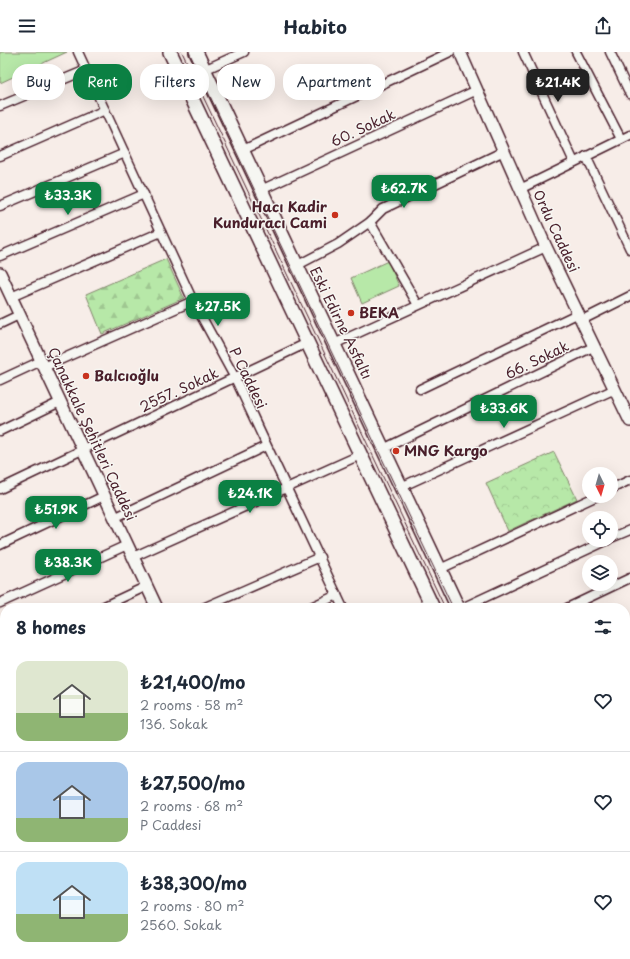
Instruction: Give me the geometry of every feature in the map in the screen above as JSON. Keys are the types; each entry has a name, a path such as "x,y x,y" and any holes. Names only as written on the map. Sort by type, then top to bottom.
{"main road":[{"path":"170,52 431,603"},
{"name":"Eski Edirne Asfaltı","path":"196,52 201,64"},
{"name":"Ordu Caddesi","path":"460,52 546,247 581,316 630,421"},
{"name":"Eski Edirne Asfaltı","path":"209,81 456,603"},
{"name":"Çanakkale Şehitleri Caddesi","path":"0,273 155,603"}],"street":[{"name":"P Caddesi","path":"78,52 83,64"},
{"path":"209,68 244,52"},
{"path":"242,150 450,52"},
{"path":"523,52 574,162"},
{"path":"576,52 621,139"},
{"path":"610,52 630,94"},
{"path":"0,106 73,75"},
{"name":"60. Sokak","path":"261,190 476,90"},
{"name":"P Caddesi","path":"100,100 193,301 234,378 341,603"},
{"path":"0,156 105,110"},
{"path":"520,189 630,135"},
{"path":"296,266 338,244 370,222 383,209 504,151"},
{"path":"0,206 125,153"},
{"path":"586,156 630,249"},
{"path":"0,256 144,194"},
{"path":"370,222 418,304"},
{"path":"11,297 162,232"},
{"path":"334,344 418,304 546,247"},
{"path":"420,389 581,316 630,296"},
{"path":"0,380 193,301"},
{"path":"0,324 19,315"},
{"name":"2557. Sokak","path":"0,489 307,343"},
{"name":"66. Sokak","path":"383,449 595,346"},
{"path":"401,487 615,389"},
{"path":"0,431 60,402"},
{"path":"114,518 266,446"},
{"path":"133,557 360,455"},
{"path":"618,486 630,480"},
{"path":"0,545 104,496"},
{"path":"440,569 582,503"},
{"path":"618,535 630,530"},
{"path":"0,603 127,545"},
{"path":"473,603 593,547"},
{"path":"215,603 320,556"},
{"path":"578,603 630,578"},
{"path":"111,603 147,586"},
{"path":"320,603 338,595"}],"green space":[{"path":"0,52 67,52 41,64 12,64 12,77 0,83"},
{"path":"166,259 184,298 102,334 86,294"},
{"path":"388,261 399,286 362,303 351,278"},
{"path":"554,452 577,499 508,531 486,483"}],"tram line":[{"path":"182,52 443,603"},
{"path":"189,52 451,603"}],"place":[{"name":"Hacı Kadir Kunduracı Cami","path":"335,215"},
{"name":"BEKA","path":"351,313"},
{"name":"Balcıoğlu","path":"86,376"},
{"name":"MNG Kargo","path":"396,451"}]}
